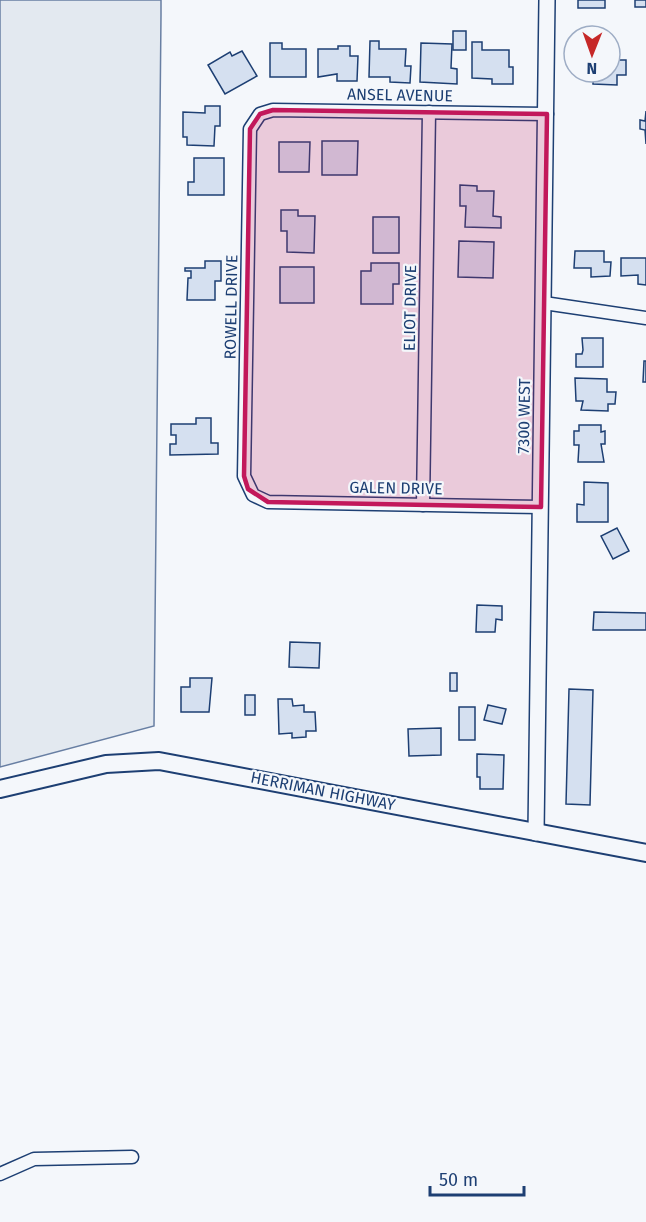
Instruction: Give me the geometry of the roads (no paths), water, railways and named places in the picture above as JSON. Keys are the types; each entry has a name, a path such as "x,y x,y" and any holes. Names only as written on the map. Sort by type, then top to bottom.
{"main road":[{"name":"HERRIMAN HIGHWAY","path":"0,789 106,764 159,761 215,769 646,853"}],"street":[{"name":"7300 WEST","path":"537,833 547,0"},
{"name":"ANSEL AVENUE","path":"255,118 273,110 547,114"},
{"name":"ELIOT DRIVE","path":"423,505 429,112"},
{"name":"ROWELL DRIVE","path":"253,495 244,477 250,129 255,118"},
{"path":"544,303 646,318"},
{"name":"GALEN DRIVE","path":"253,495 268,502 541,507"},
{"path":"0,1174 34,1159 132,1157"}]}
